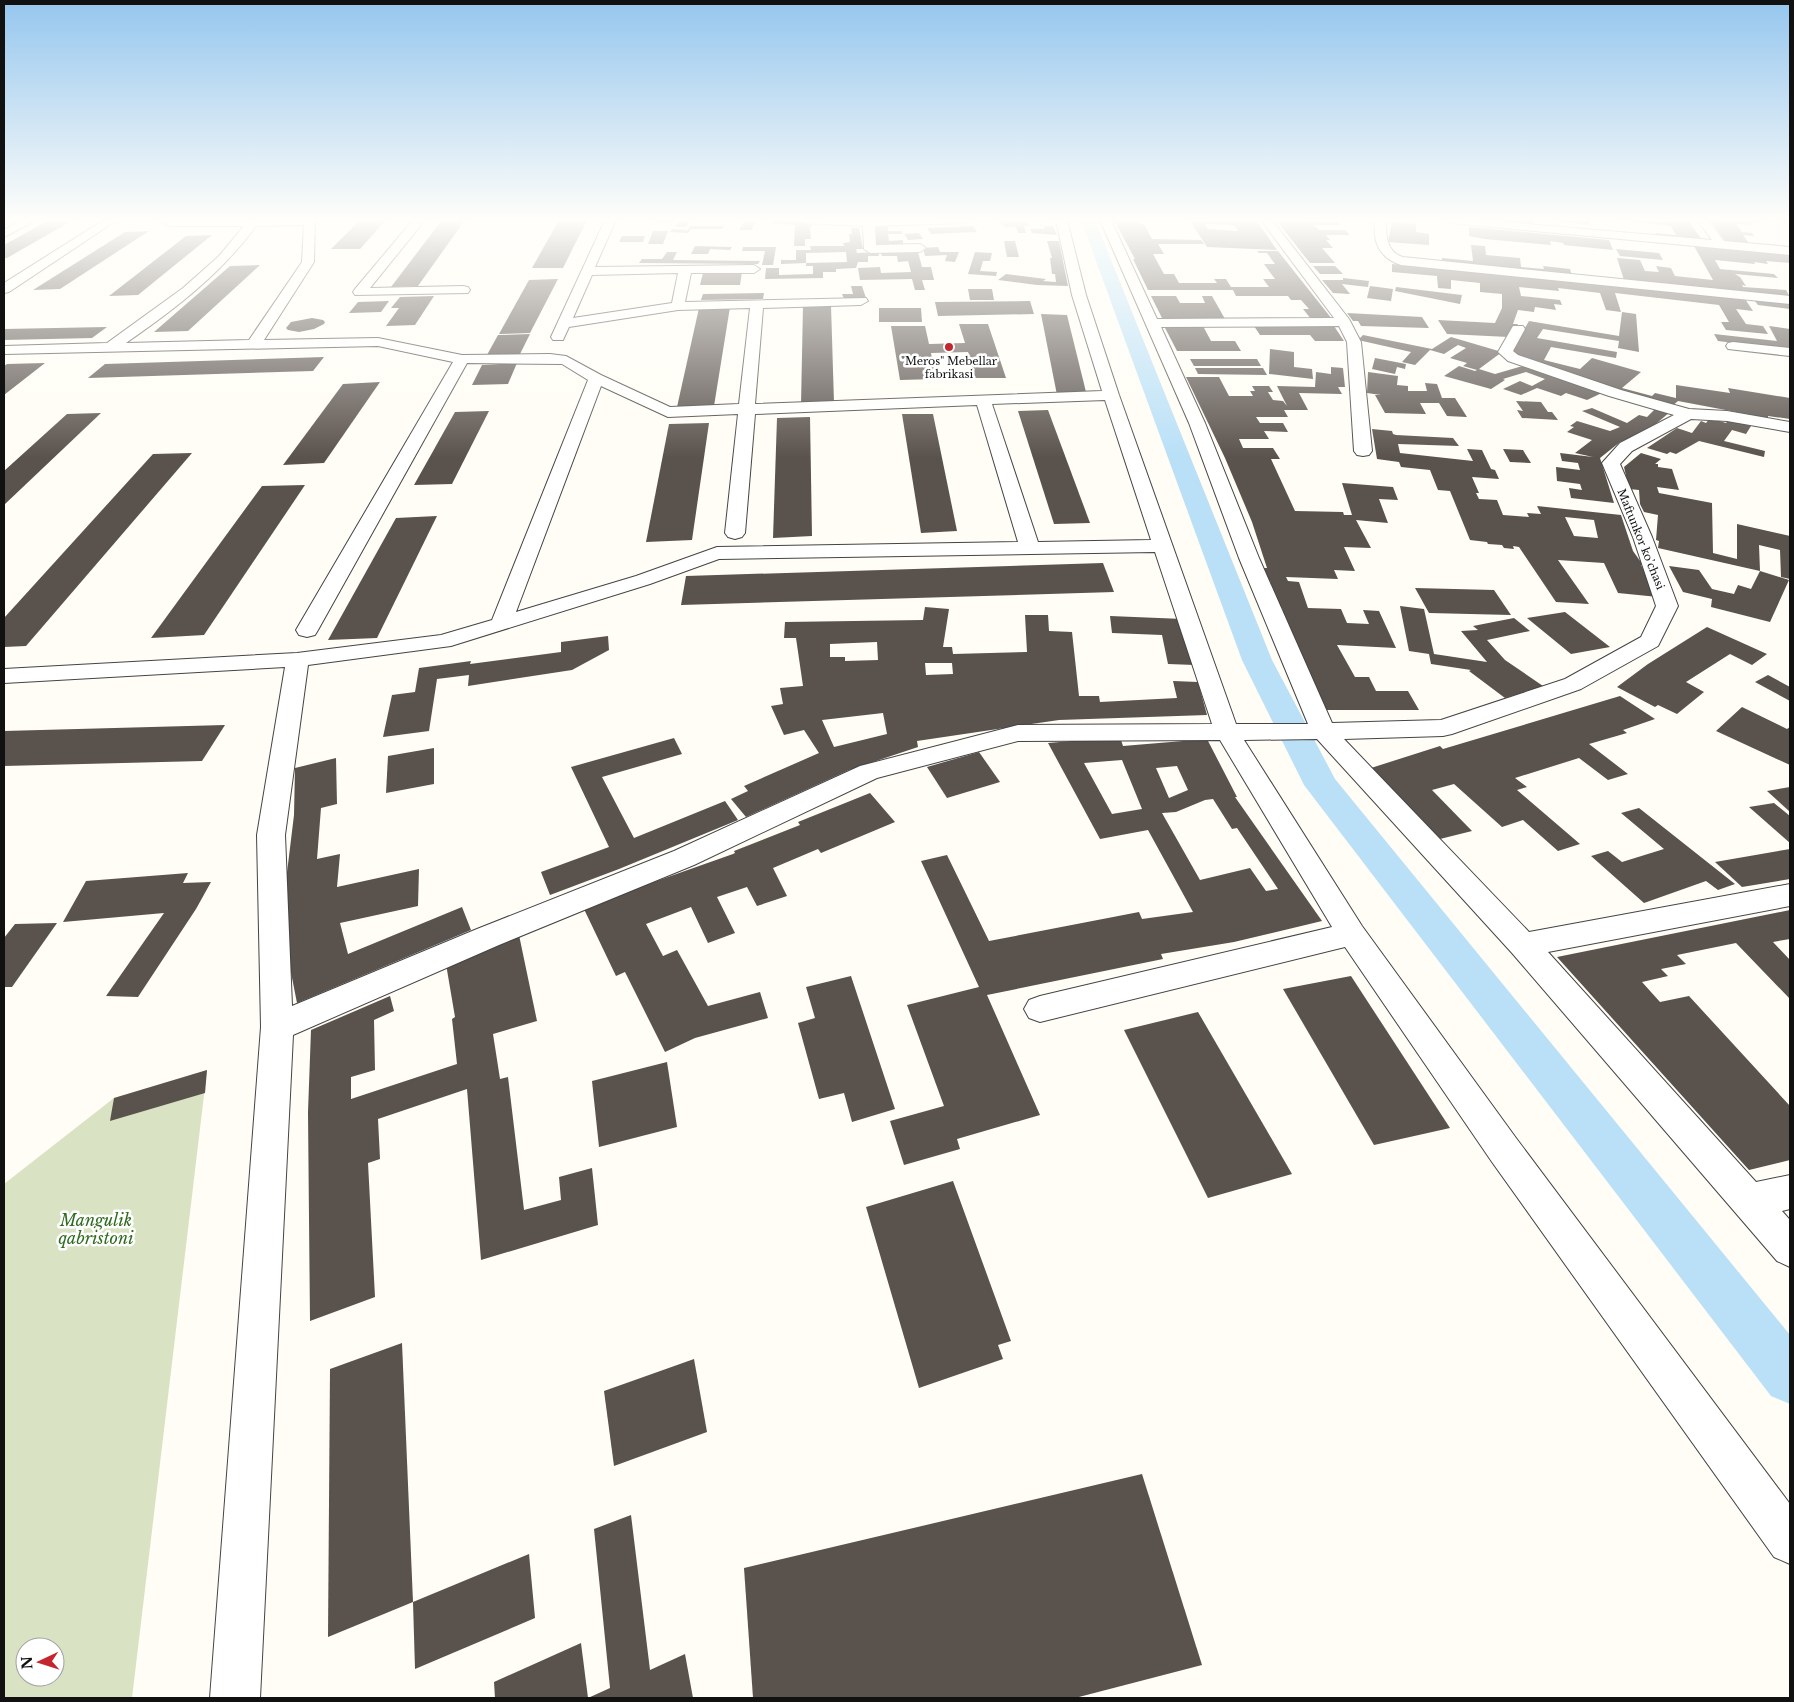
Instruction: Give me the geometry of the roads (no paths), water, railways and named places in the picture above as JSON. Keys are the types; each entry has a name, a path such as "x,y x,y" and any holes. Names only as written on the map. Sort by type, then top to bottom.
{"street":[{"path":"111,347 175,299"},
{"path":"254,344 283,299"},
{"path":"550,358 575,299"},
{"path":"678,306 679,299"},
{"path":"1081,299 1111,395 1163,546 1235,732 1352,934 1510,1158 1790,1541"},
{"path":"1142,299 1197,424 1249,558 1310,732 1523,945 1790,1248"},
{"path":"1327,299 1344,322 1354,342 1363,451"},
{"path":"564,324 678,306 860,301"},
{"path":"735,533 757,303"},
{"path":"1153,322 1344,322"},
{"path":"1518,329 1505,352 1514,358 1615,393 1688,414 1727,416 1790,427"},
{"path":"4,350 378,342 462,359 550,358 566,360 596,378 668,412 1111,395"},
{"path":"1733,346 1790,352"},
{"path":"307,630 462,359"},
{"path":"501,624 596,378"},
{"path":"982,400 1030,548"},
{"name":"Maftunkor ko’chasi","path":"1310,732 1442,728 1573,684 1650,641 1668,606 1655,567 1632,512 1622,495 1611,463 1626,447 1688,414"},
{"path":"4,676 297,660 443,641 643,580 717,552 1163,546"},
{"path":"235,1698 277,1027 271,835 297,660"},
{"path":"277,1027 488,937 684,858 869,772 1018,733 1310,732"},
{"path":"1523,945 1790,895"},
{"path":"1040,1009 1352,934"},
{"path":"1749,1201 1790,1192"}],"waterway":[{"path":"1119,299 1257,660 1321,785 1790,1377"}],"place":[{"name":"\"Meros\" Mebellar fabrikasi","path":"949,347"}],"park label":[{"name":"Mangulik qabristoni","path":"96,1229"}]}
